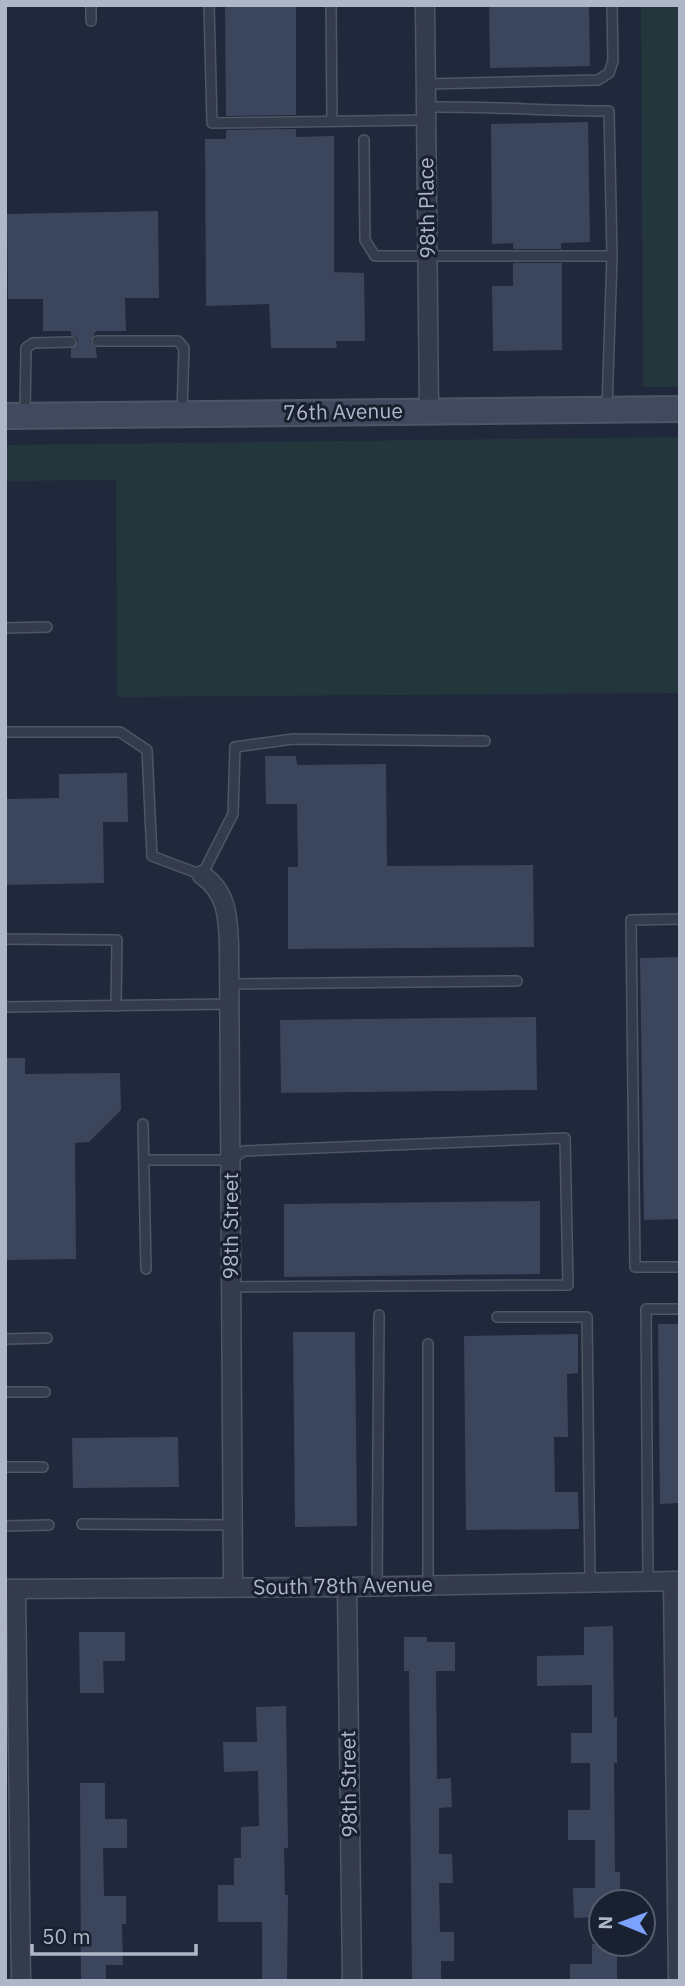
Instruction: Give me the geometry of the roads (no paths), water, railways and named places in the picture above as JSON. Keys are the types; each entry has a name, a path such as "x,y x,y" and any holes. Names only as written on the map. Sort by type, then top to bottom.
{"street":[{"name":"98th Place","path":"425,5 429,411"},
{"name":"76th Avenue","path":"15,416 680,409"},
{"name":"98th Street","path":"202,874 214,883 223,897 228,920 233,1587"},
{"name":"South 78th Avenue","path":"10,1589 377,1587 676,1581"},
{"path":"676,1581 678,1981"},
{"name":"98th Street","path":"347,1587 352,1981"},
{"path":"10,1589 20,1981"}],"lane":[{"path":"91,5 91,21"},
{"path":"209,5 212,123 332,121 473,106 608,111 612,256 607,410"},
{"path":"331,5 332,121"},
{"path":"426,84 598,80 609,73 613,61 611,5"},
{"path":"364,140 365,240 375,256 612,256"},
{"path":"97,341 178,341 184,348 182,414"},
{"path":"15,416 26,348 33,343 71,342"},
{"path":"5,628 47,627"},
{"path":"5,732 120,732 147,750 152,856 202,874 233,814 235,747 293,739 485,741"},
{"path":"680,919 631,920 635,1267 680,1267"},
{"path":"5,939 117,940 116,1006"},
{"path":"229,984 517,981"},
{"path":"5,1007 229,1004"},
{"path":"143,1124 146,1269"},
{"path":"144,1160 230,1160 244,1151 565,1138 568,1285 231,1287"},
{"path":"648,1581 646,1309 680,1309"},
{"path":"377,1587 379,1315"},
{"path":"497,1317 587,1317 590,1582"},
{"path":"5,1339 47,1338"},
{"path":"428,1344 428,1586"},
{"path":"5,1392 45,1392"},
{"path":"5,1467 43,1467"},
{"path":"82,1524 232,1525"},
{"path":"5,1526 48,1525"}]}
